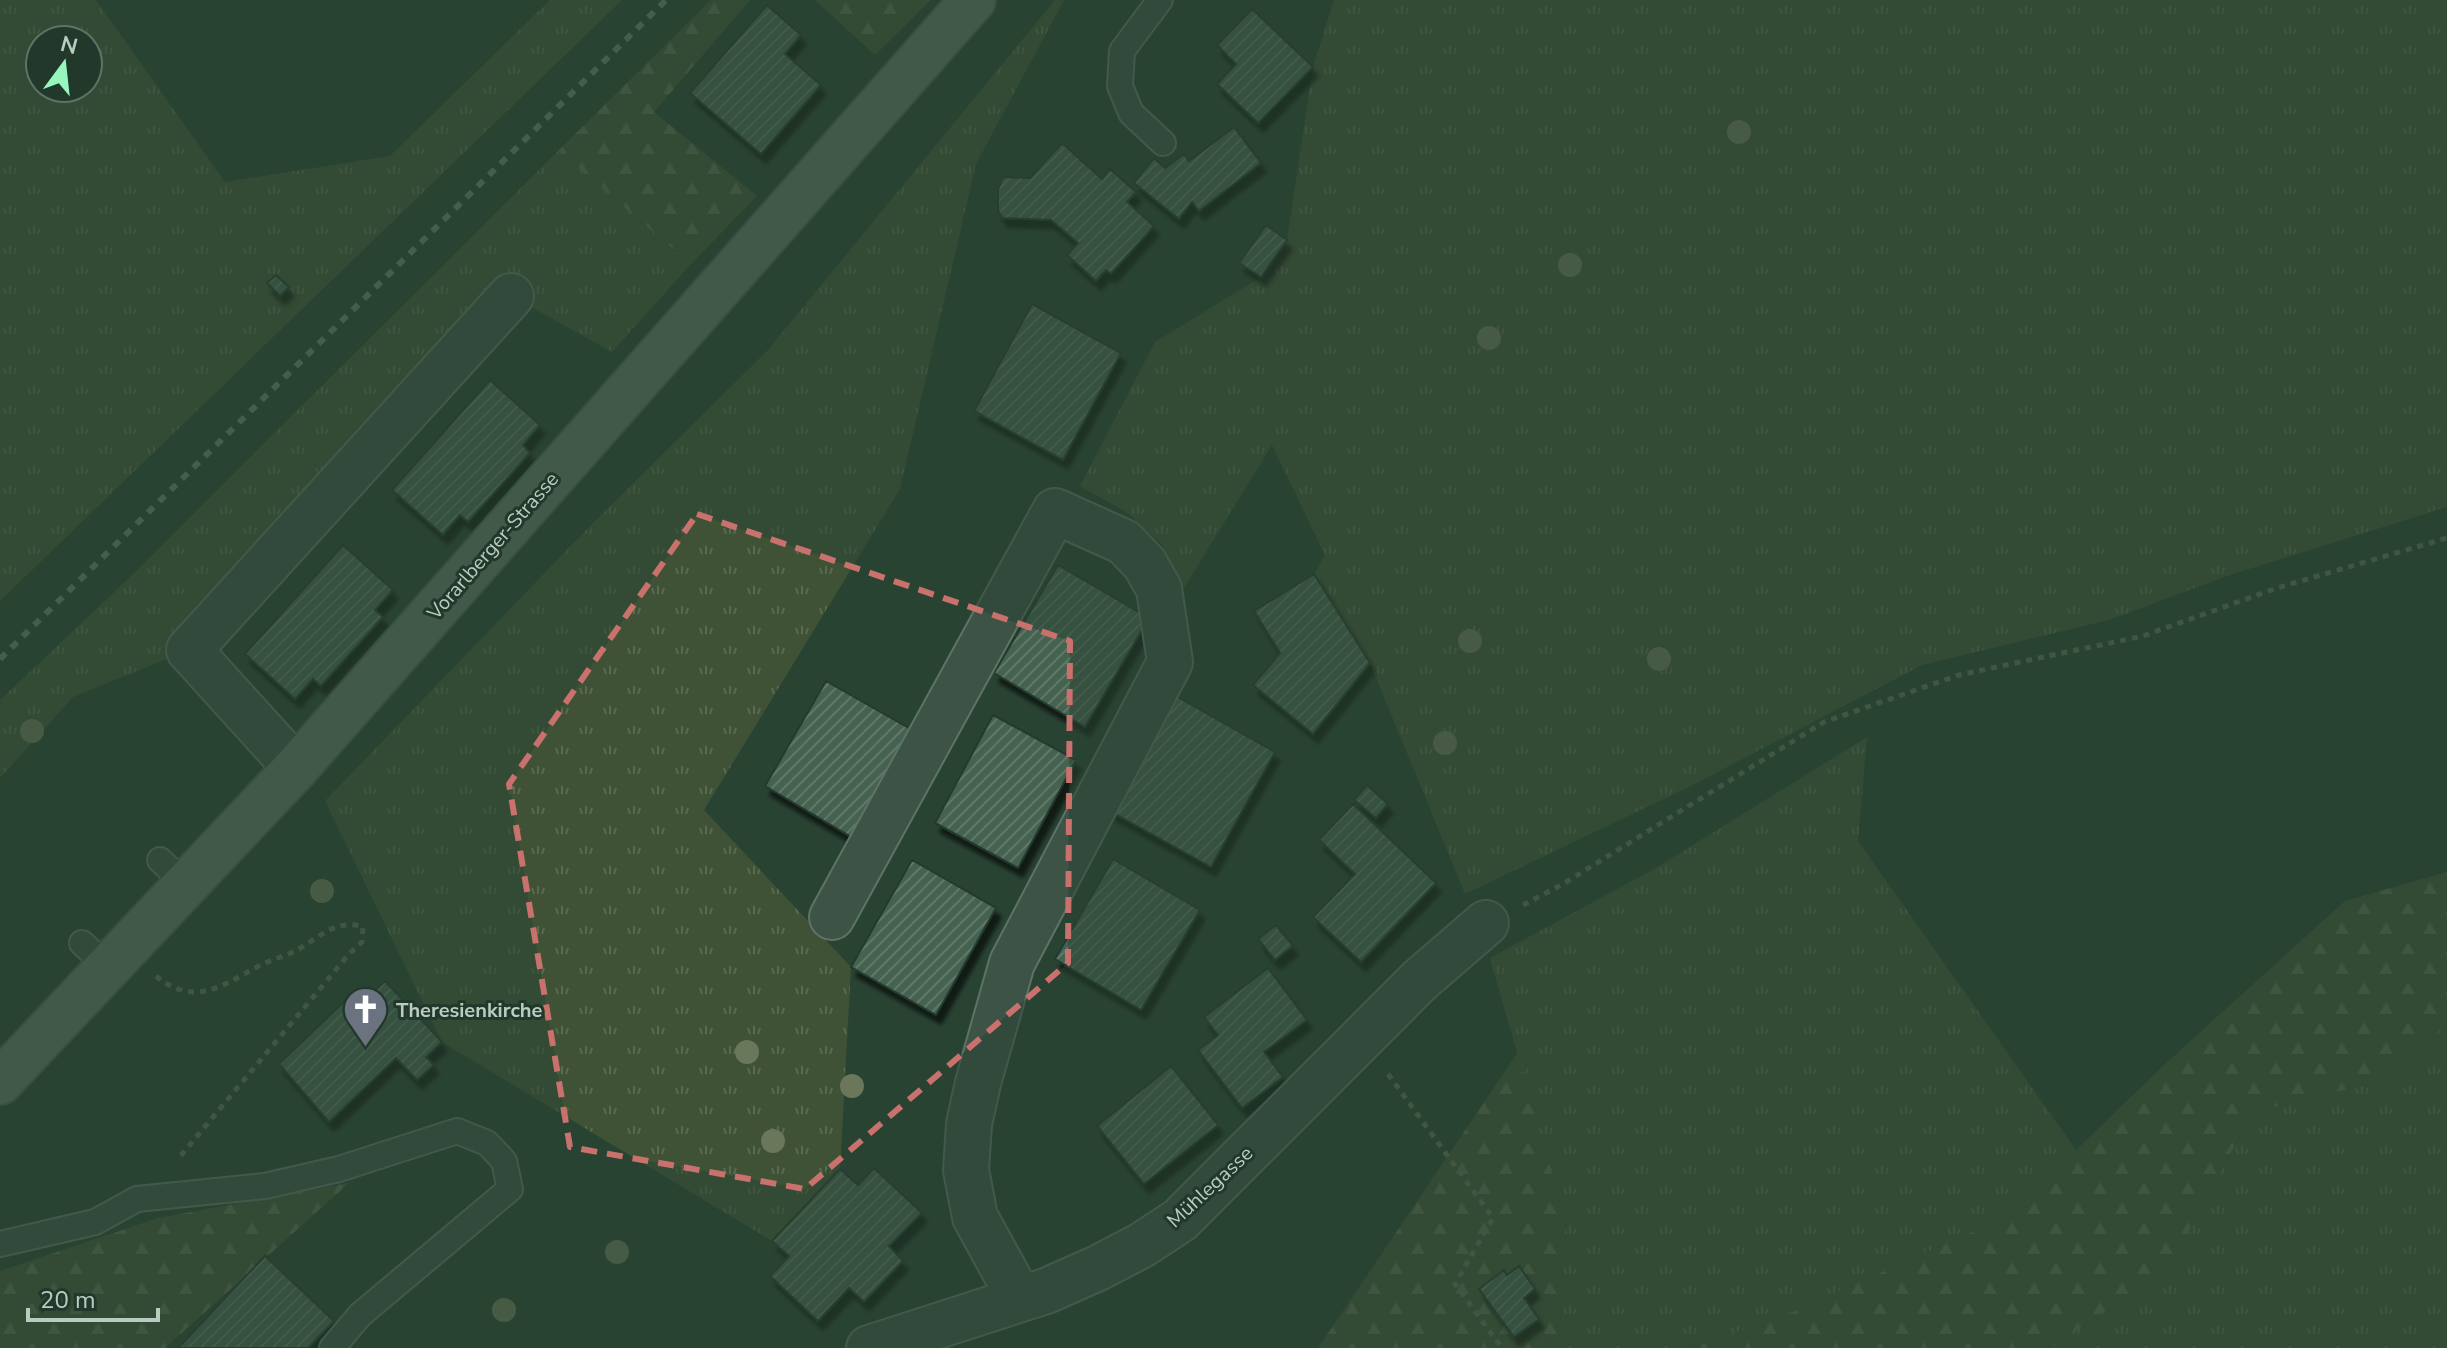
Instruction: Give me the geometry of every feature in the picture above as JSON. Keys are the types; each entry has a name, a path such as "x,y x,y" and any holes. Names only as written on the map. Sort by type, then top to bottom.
{"main road":[{"name":"Vorarlberger-Strasse","path":"0,1082 95,956 173,873 296,768 973,0"}],"street":[{"path":"296,768 189,650 511,296"},
{"path":"832,917 1055,511 1124,542 1145,564 1159,589 1170,662 1012,963 969,1124 966,1170 975,1217 1020,1299"},
{"name":"Mühlegasse","path":"869,1348 1020,1299 1098,1268 1180,1220 1420,980 1486,923"}],"lane":[{"path":"1160,0 1122,51 1120,86 1131,113 1163,143"},
{"path":"0,1244 95,1222 137,1199 265,1186 339,1169 457,1131 487,1143 504,1161 510,1189 360,1315 332,1348"}],"path":[{"path":"1486,923 1563,884 1824,722 1959,675 2143,636 2277,588 2447,538"},
{"path":"137,1199 177,1160 362,942 363,927 350,923 325,931 296,950 258,966 230,984 195,993 171,988 153,973"},
{"path":"1362,1037 1493,1218 1455,1284 1502,1348"}],"highlighted area":[{"path":"697,514 1070,641 1068,963 805,1189 570,1147 509,784"}],"green space":[{"path":"0,0 96,0 225,182 390,156 550,0 622,0 0,601"},
{"path":"711,0 750,0 654,112 757,196 691,264 558,151"},
{"path":"815,0 931,0 875,55"},
{"path":"1055,0 1064,0 976,164 900,489 704,810 851,967 840,1169 772,1241 442,1042 325,801 589,527 768,350"},
{"path":"1334,0 2447,0 2447,507 2230,575 2109,620 1922,665 1689,787 1465,894 1370,663 1314,574 1325,555 1272,445 1182,591 1162,545 1128,513 1080,486 1155,342 1261,277 1287,240 1313,67"},
{"path":"558,151 691,264 612,352 511,296 189,650 73,697 0,778 0,700 126,581"},
{"path":"1867,737 1858,841 2076,1150 2008,1216 1772,1322 1684,1348 1559,1348 1565,1221 1490,958 1656,868"},
{"path":"2447,872 2447,1023 2386,1080 2253,1112 2168,1269 2051,1348 1684,1348 1772,1321 2008,1216 2164,1065 2345,901"},
{"path":"2447,1023 2447,1348 2051,1348 2168,1269 2253,1112 2386,1080"},
{"path":"1518,1052 1565,1221 1559,1348 1318,1348"},
{"path":"349,1183 165,1348 0,1348 0,1271 158,1218"}],"building":[{"path":"767,5 801,35 785,54 821,85 761,154 690,93"},
{"path":"1252,9 1313,67 1258,123 1217,84 1236,64 1217,45"},
{"path":"1234,127 1261,163 1199,211 1192,202 1179,219 1134,183 1154,158 1165,168 1184,154 1189,161"},
{"path":"1062,143 1102,179 1110,169 1136,192 1127,202 1154,226 1111,274 1106,270 1096,281 1067,255 1078,243 1051,220 1002,218 998,210 998,189 1003,177 1030,178"},
{"path":"1266,225 1287,240 1261,277 1239,263"},
{"path":"276,275 289,287 280,296 267,283"},
{"path":"1032,304 1121,353 1063,460 974,411"},
{"path":"490,380 540,425 523,445 530,453 468,522 460,515 443,535 392,490"},
{"path":"343,545 393,590 375,610 383,617 321,686 313,679 295,699 245,654"},
{"path":"1058,565 1149,618 1085,727 994,673"},
{"path":"1314,574 1370,663 1313,734 1253,685 1280,653 1254,611"},
{"path":"826,681 914,731 853,838 765,786"},
{"path":"1174,695 1275,752 1211,867 1110,811"},
{"path":"993,715 1076,760 1018,868 935,823"},
{"path":"1367,785 1388,804 1376,818 1354,800"},
{"path":"1353,804 1436,883 1361,962 1313,917 1355,874 1319,840"},
{"path":"1113,859 1200,910 1141,1010 1055,959"},
{"path":"912,860 996,908 936,1015 851,967"},
{"path":"1276,925 1293,946 1275,960 1258,939"},
{"path":"1268,968 1307,1020 1264,1052 1283,1077 1242,1108 1198,1050 1218,1035 1204,1017"},
{"name":"Theresienkirche","path":"385,981 442,1042 426,1057 434,1065 417,1080 396,1058 329,1122 279,1064 354,992 363,1002"},
{"path":"1171,1066 1218,1125 1144,1184 1097,1126"},
{"path":"874,1168 922,1213 889,1246 903,1261 864,1302 849,1288 818,1321 770,1276 789,1256 772,1241 840,1169 858,1185"},
{"path":"265,1256 334,1321 308,1348 178,1348"},
{"path":"1519,1266 1535,1289 1524,1298 1539,1319 1514,1337 1479,1289 1504,1270 1507,1275"}],"railway":[{"path":"0,659 666,0"}],"place":[{"name":"Theresienkirche","path":"365,1049"}]}
